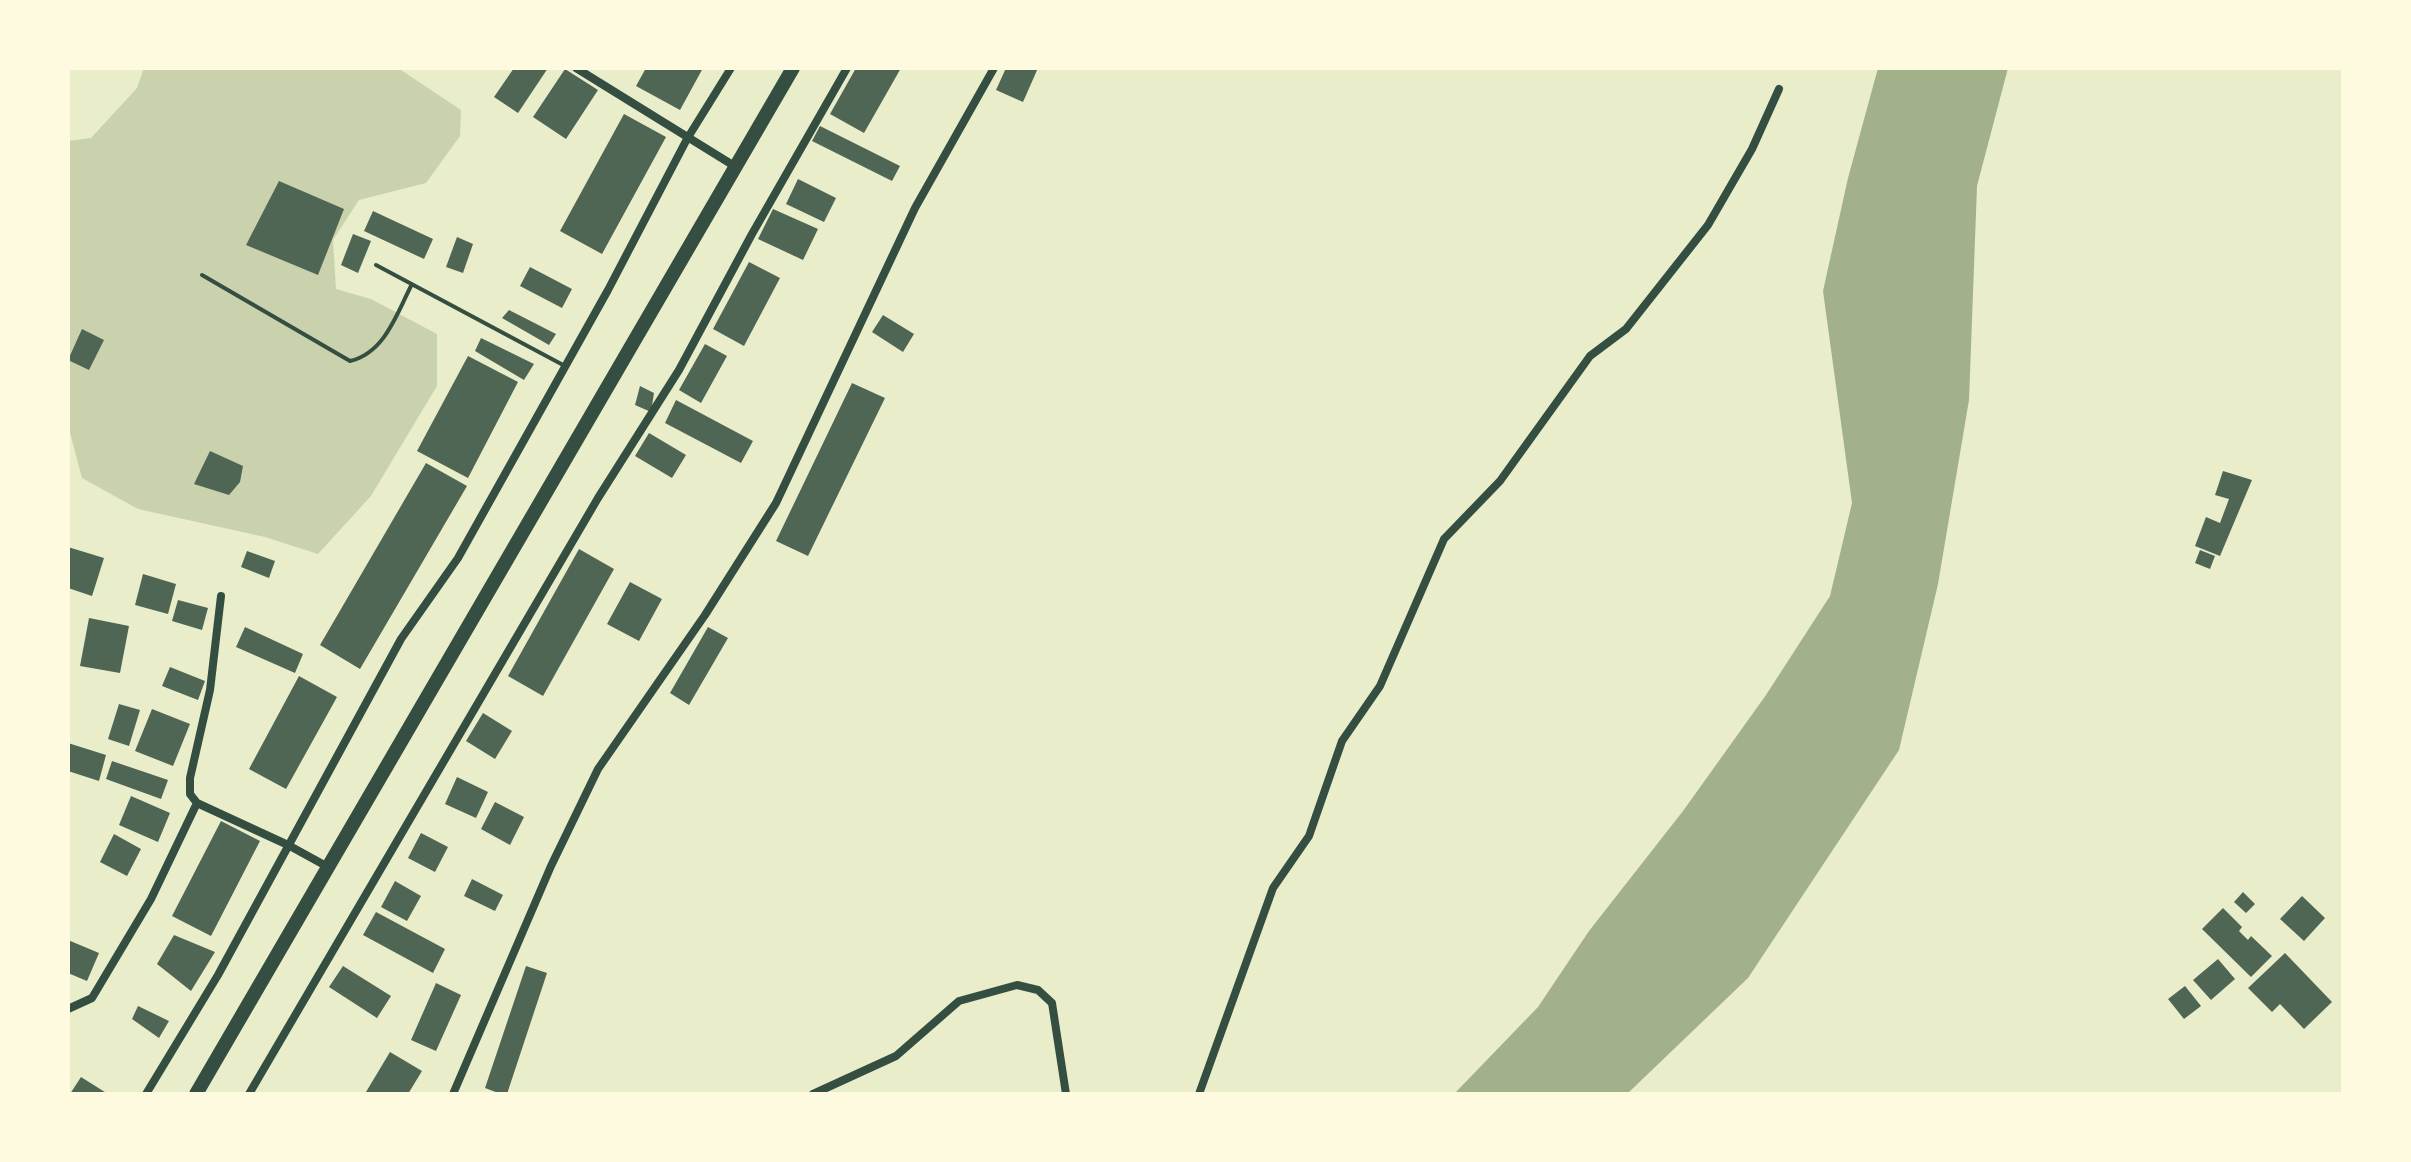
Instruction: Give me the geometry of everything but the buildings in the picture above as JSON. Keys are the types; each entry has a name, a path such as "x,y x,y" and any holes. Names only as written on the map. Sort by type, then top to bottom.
{"highway":[{"path":"196,1094 793,68"}],"street":[{"path":"576,68 736,167"},
{"path":"146,1094 218,975 401,639 458,558 687,139 731,68"},
{"path":"249,1094 590,511 679,370 847,68"},
{"path":"453,1094 551,866 598,769 705,615 776,503 915,208 994,68"},
{"path":"1199,1094 1273,888 1309,836 1342,741 1380,686 1444,539 1500,481 1590,356 1626,329 1708,225 1752,149 1779,89"},
{"path":"221,596 207,706 190,778 190,794 197,803 328,867"},
{"path":"68,1009 92,998 151,899 197,803"},
{"path":"813,1094 896,1056 959,1001 1017,985 1038,990 1052,1003 1066,1094"}],"lane":[{"path":"376,265 565,366"},
{"path":"202,275 350,361 364,358 380,344 412,284"}],"shaded area":[{"path":"144,68 398,68 461,110 460,136 426,183 359,200 333,240 336,289 371,299 437,334 437,386 371,496 318,554 265,537 138,509 82,478 68,425 68,141 91,138 137,88"},
{"path":"1878,68 2008,68 1977,186 1969,400 1938,584 1899,750 1748,978 1627,1094 1454,1094 1538,1007 1589,931 1683,811 1766,695 1830,596 1852,503 1823,291 1848,178"}]}
